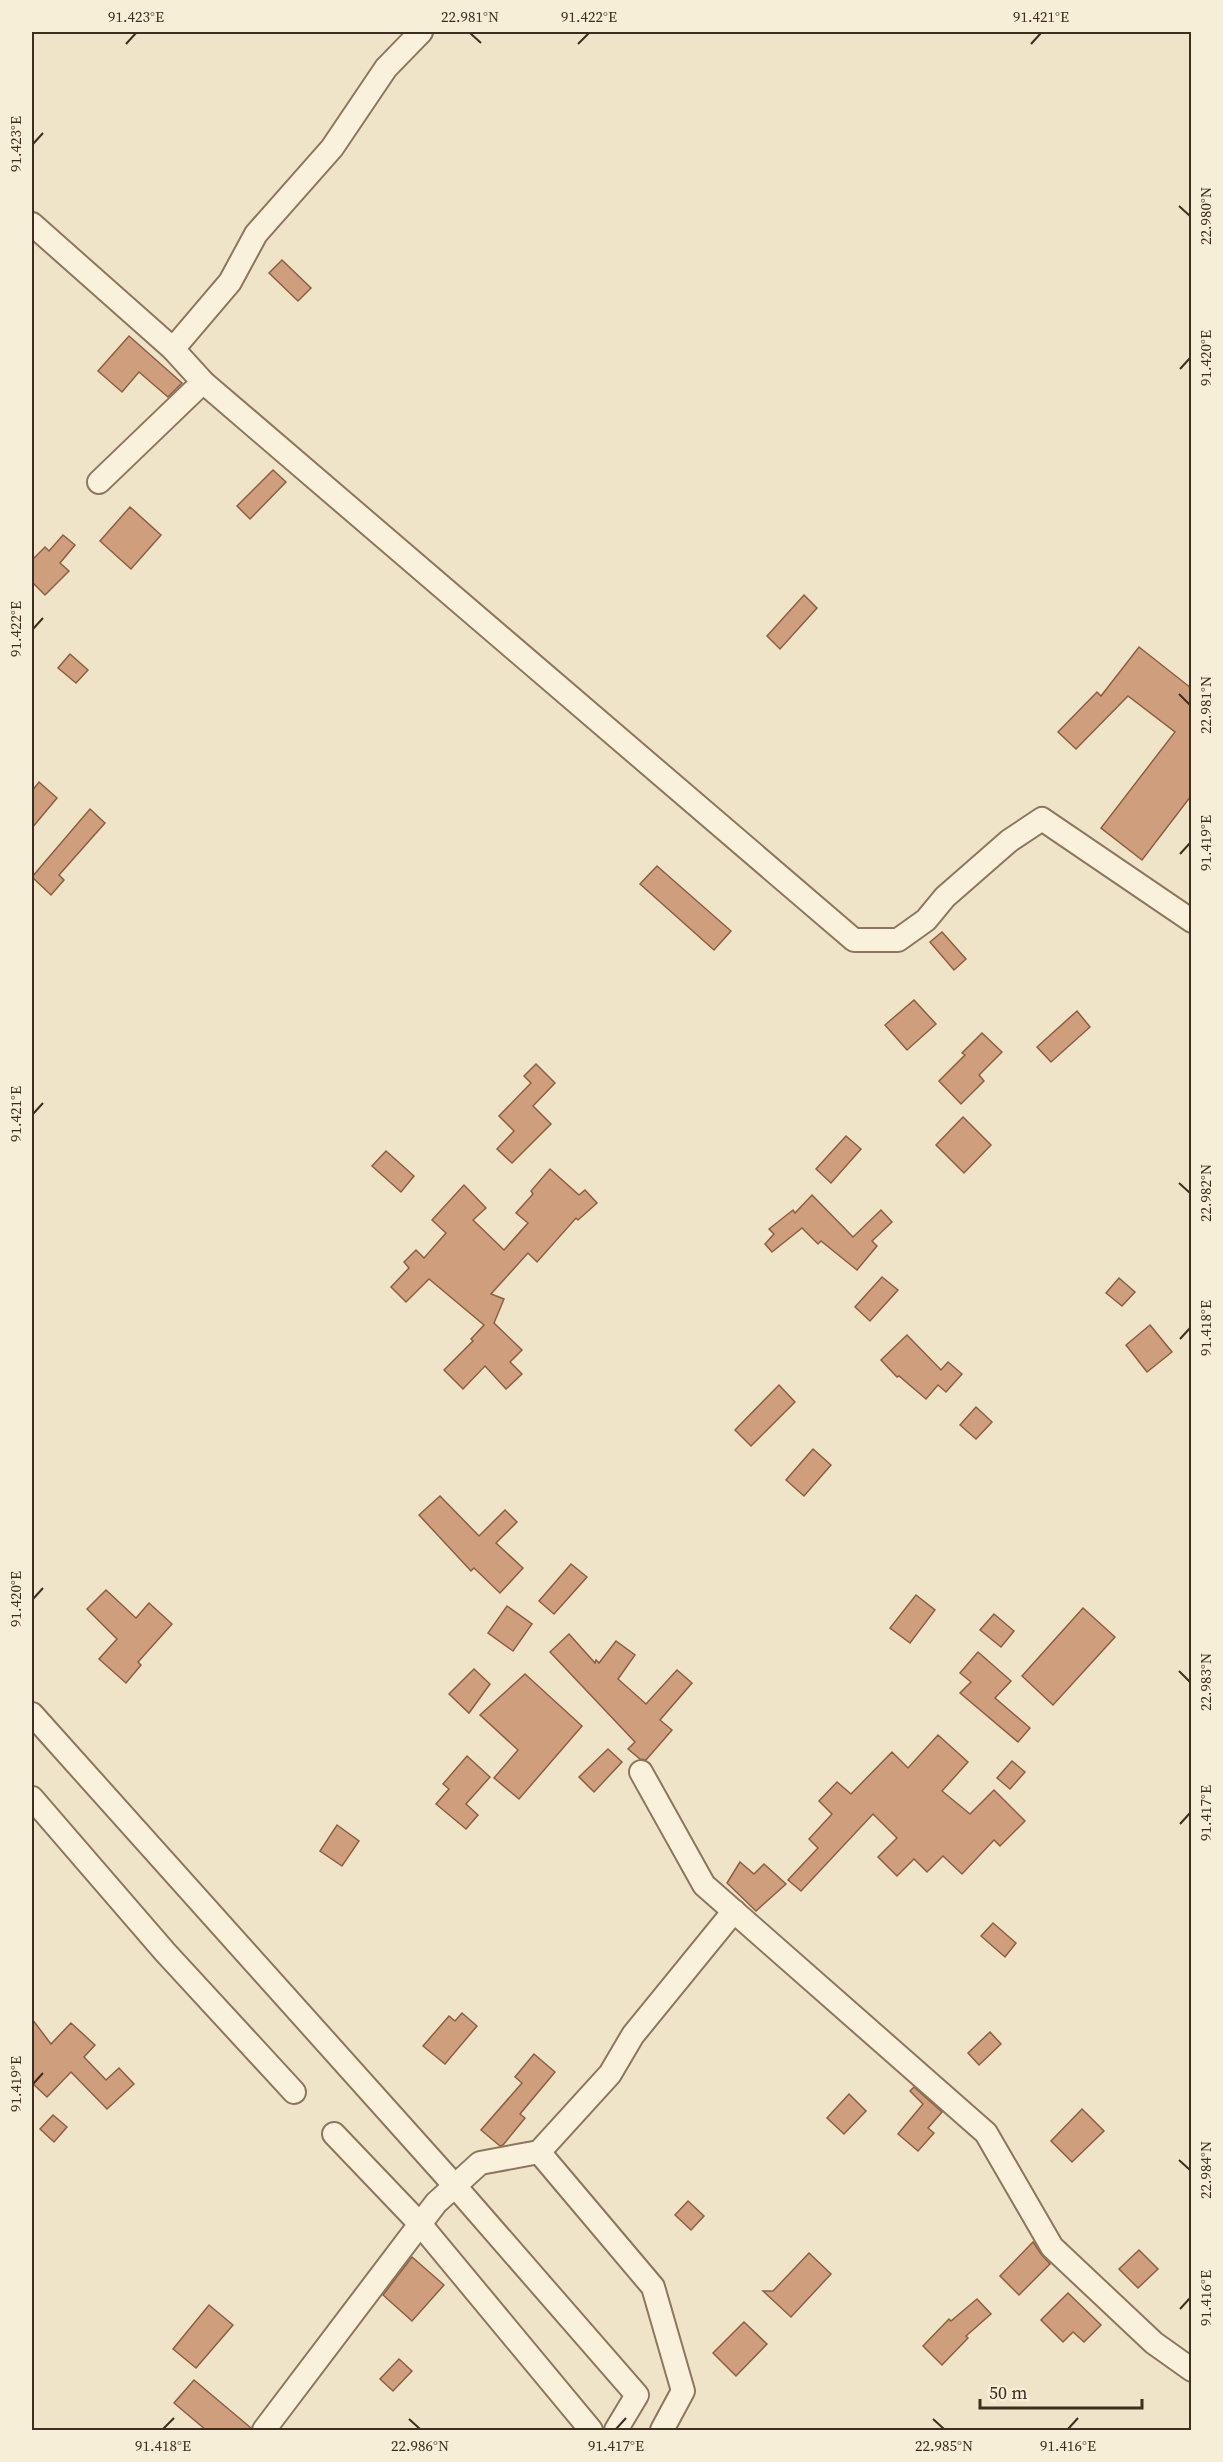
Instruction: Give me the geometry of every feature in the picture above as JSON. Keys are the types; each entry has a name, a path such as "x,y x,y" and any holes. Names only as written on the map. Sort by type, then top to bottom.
{"street":[{"path":"173,349 230,282 256,234 332,148 386,68 421,32"},
{"path":"32,224 173,349 203,382 854,940 898,940 926,920 945,897 1009,841 1042,819 1191,921"},
{"path":"99,482 203,382"},
{"path":"32,1714 454,2186 637,2395 616,2430"},
{"path":"641,1772 704,1885 986,2133 1052,2247 1154,2343 1191,2370"},
{"path":"32,1798 165,1952 294,2092"},
{"path":"264,2430 436,2203 480,2163 539,2152 609,2074 633,2035 734,1911"},
{"path":"334,2134 420,2224 591,2430"},
{"path":"539,2152 653,2287 683,2391 662,2430"}],"building":[{"path":"282,260 311,288 298,301 269,273"},
{"path":"129,336 182,383 168,397 139,372 122,392 98,371"},
{"path":"273,470 286,482 250,519 237,506"},
{"path":"130,507 161,535 131,569 100,541"},
{"path":"63,535 75,545 60,563 69,571 45,595 32,582 32,560 45,547 49,551"},
{"path":"804,595 817,608 780,649 767,636"},
{"path":"1139,647 1191,688 1191,796 1142,860 1101,828 1175,732 1128,696 1076,749 1058,732 1097,692 1101,696"},
{"path":"70,654 88,670 76,683 58,668"},
{"path":"39,782 57,798 32,828 32,791"},
{"path":"90,809 105,823 59,875 64,880 51,895 32,877"},
{"path":"657,866 731,931 714,950 640,884"},
{"path":"942,932 966,959 954,970 930,942"},
{"path":"914,1000 936,1024 907,1050 885,1025"},
{"path":"1077,1011 1090,1027 1051,1062 1037,1047"},
{"path":"982,1033 1002,1052 979,1075 984,1081 961,1104 939,1081 965,1055 962,1053"},
{"path":"536,1064 555,1083 533,1106 551,1124 512,1163 497,1149 514,1131 499,1116 531,1083 524,1076"},
{"path":"963,1117 991,1145 964,1173 936,1145"},
{"path":"846,1136 861,1149 831,1183 816,1169"},
{"path":"386,1151 414,1176 401,1192 372,1166"},
{"path":"550,1169 579,1195 585,1190 597,1203 578,1220 576,1218 537,1262 528,1253 491,1294 504,1299 494,1323 522,1350 510,1362 522,1374 506,1389 485,1366 463,1389 444,1370 473,1341 471,1339 484,1325 429,1279 406,1302 391,1287 409,1268 404,1262 416,1250 424,1258 446,1233 432,1220 464,1185 486,1208 473,1220 504,1250 528,1223 516,1213 533,1194 531,1191"},
{"path":"812,1195 853,1237 881,1210 892,1222 872,1241 877,1246 857,1270 821,1241 818,1244 802,1228 772,1252 765,1244 774,1234 769,1229 793,1210 795,1213"},
{"path":"882,1277 898,1290 870,1321 855,1307"},
{"path":"1119,1278 1135,1292 1122,1306 1106,1293"},
{"path":"1150,1325 1172,1352 1147,1372 1126,1345"},
{"path":"907,1335 941,1370 948,1362 962,1374 946,1392 938,1385 926,1399 899,1376 897,1377 881,1360"},
{"path":"779,1385 795,1402 751,1446 735,1430"},
{"path":"976,1407 992,1422 976,1439 960,1425"},
{"path":"813,1449 831,1465 804,1496 786,1480"},
{"path":"440,1496 479,1536 505,1510 517,1522 496,1543 523,1568 500,1593 474,1568 471,1571 419,1515"},
{"path":"571,1564 587,1577 554,1614 539,1601"},
{"path":"106,1590 136,1618 149,1603 172,1624 138,1662 141,1665 126,1683 99,1659 117,1639 87,1609"},
{"path":"916,1595 935,1610 910,1643 890,1628"},
{"path":"507,1606 532,1624 513,1651 488,1633"},
{"path":"1083,1608 1115,1637 1053,1705 1022,1676"},
{"path":"994,1614 1014,1631 1001,1647 980,1630"},
{"path":"569,1634 595,1663 596,1660 599,1663 616,1641 635,1655 618,1679 646,1704 677,1670 692,1683 660,1720 672,1730 646,1760 640,1759 628,1749 635,1742 550,1652"},
{"path":"978,1652 1011,1681 995,1698 1030,1728 1018,1742 960,1693 971,1682 960,1673"},
{"path":"474,1669 490,1684 469,1713 449,1694"},
{"path":"525,1674 582,1726 519,1799 494,1778 518,1750 480,1715"},
{"path":"938,1735 968,1762 942,1791 970,1814 994,1790 1025,1821 1000,1846 994,1840 962,1874 943,1856 927,1872 914,1859 897,1876 878,1857 897,1838 873,1814 801,1891 788,1880 818,1848 809,1839 832,1814 819,1801 837,1782 851,1794 892,1752 908,1768"},
{"path":"608,1749 622,1762 594,1792 579,1777"},
{"path":"467,1756 490,1777 466,1804 478,1815 466,1829 436,1804 449,1789 443,1784"},
{"path":"1012,1761 1025,1772 1010,1789 997,1778"},
{"path":"337,1825 359,1841 342,1866 320,1851"},
{"path":"740,1862 754,1874 764,1864 786,1884 756,1911 727,1883"},
{"path":"993,1923 1016,1943 1005,1957 981,1936"},
{"path":"462,2013 477,2026 445,2064 423,2046 449,2016 455,2021"},
{"path":"32,2019 51,2044 71,2023 95,2045 84,2057 106,2080 119,2068 134,2084 107,2109 71,2072 47,2097 32,2083"},
{"path":"990,2032 1001,2044 979,2065 968,2053"},
{"path":"534,2054 555,2072 520,2114 525,2118 500,2146 481,2130 522,2083 515,2077"},
{"path":"914,2087 942,2112 928,2128 934,2133 918,2151 898,2134 923,2104 910,2091"},
{"path":"849,2094 866,2111 844,2134 827,2118"},
{"path":"1082,2109 1104,2131 1072,2162 1051,2141"},
{"path":"53,2115 67,2127 54,2142 40,2129"},
{"path":"688,2201 704,2216 691,2230 675,2215"},
{"path":"1033,2242 1050,2264 1019,2295 1000,2276"},
{"path":"1139,2250 1158,2269 1138,2288 1119,2269"},
{"path":"809,2253 831,2274 791,2317 763,2291 773,2291"},
{"path":"412,2257 444,2285 412,2321 383,2295"},
{"path":"1068,2293 1101,2325 1084,2342 1073,2332 1063,2342 1041,2320"},
{"path":"977,2299 991,2314 966,2336 968,2338 942,2365 923,2346 949,2319 951,2321"},
{"path":"209,2305 233,2325 196,2368 173,2349"},
{"path":"744,2322 767,2344 736,2376 713,2353"},
{"path":"399,2359 412,2371 393,2391 380,2379"},
{"path":"194,2380 251,2430 206,2430 174,2403"}]}
